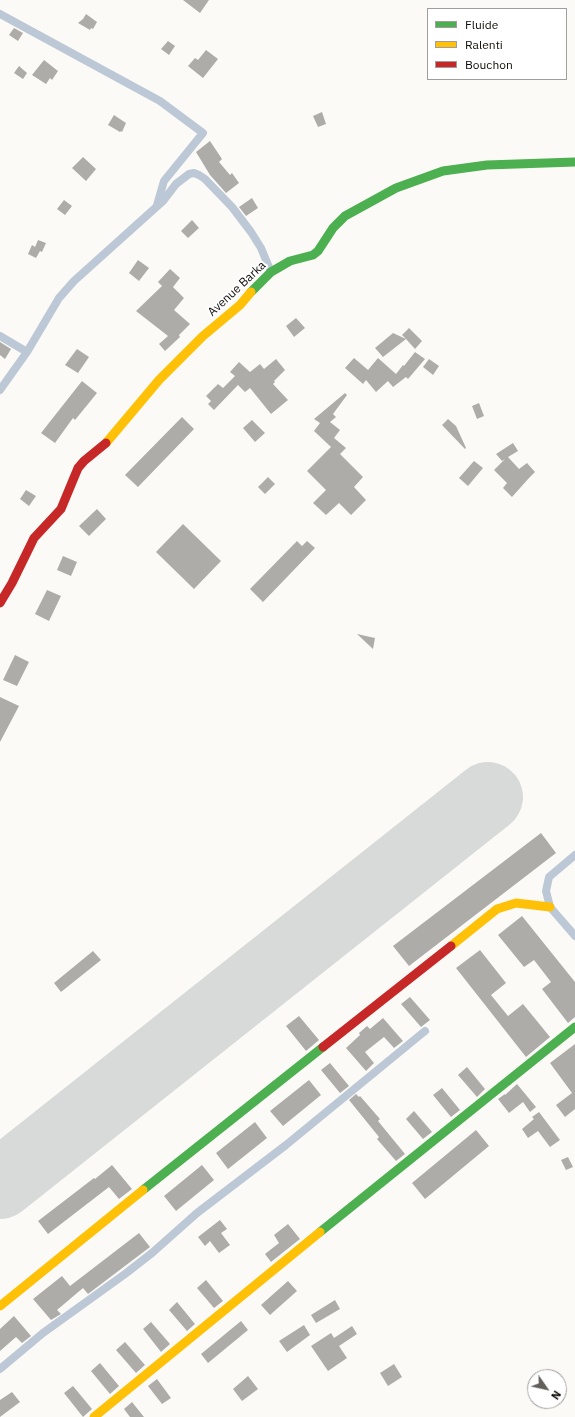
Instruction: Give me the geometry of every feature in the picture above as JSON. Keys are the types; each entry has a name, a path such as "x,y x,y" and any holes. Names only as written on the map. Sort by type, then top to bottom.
{"street":[{"path":"0,14 160,101 203,133 164,181 157,206"},
{"name":"Avenue Barka","path":"0,603 12,584 34,538 61,509 78,468 82,462 98,451 106,443 164,374 202,336 240,305 271,272 290,261 313,255 318,251 334,228 345,216 377,198 419,179 443,171 468,167 575,162"},
{"path":"0,390 27,352 59,298 74,281 157,206 182,178 189,174 194,173 205,179 232,207 261,248 271,272"},
{"path":"0,336 27,352"},
{"path":"575,855 549,877 546,891 550,907 575,936"},
{"path":"0,1306 91,1231 492,913 502,907 516,903 550,907"},
{"path":"94,1417 253,1286 575,1028"},
{"path":"0,1370 43,1333 152,1253 197,1213 286,1145 425,1031"}],"building":[{"path":"183,0 209,0 200,13"},
{"path":"86,14 97,22 93,29 91,28 90,30 78,23"},
{"path":"14,28 23,33 18,41 9,35"},
{"path":"168,41 175,46 169,55 161,49"},
{"path":"206,50 218,59 203,78 188,66 195,58 198,60"},
{"path":"44,60 58,71 52,80 50,78 46,84 32,75"},
{"path":"19,66 27,73 23,79 14,73"},
{"path":"322,112 326,124 318,127 313,116"},
{"path":"114,115 126,123 122,132 108,125"},
{"path":"210,141 222,159 219,162 230,175 232,173 239,183 226,193 210,175 196,152"},
{"path":"83,157 96,169 86,181 72,168"},
{"path":"252,198 258,208 246,216 239,207"},
{"path":"64,200 72,206 65,215 57,209"},
{"path":"192,220 199,228 188,238 181,231"},
{"path":"38,240 46,243 42,252 40,251 36,258 28,254 32,245 35,247"},
{"path":"138,260 149,268 139,281 129,273"},
{"path":"170,269 180,278 173,287 184,298 174,310 190,324 179,335 180,337 165,351 159,344 168,336 136,311 162,286 158,282"},
{"path":"296,318 305,328 294,337 286,326"},
{"path":"409,328 422,341 415,349 402,335"},
{"path":"393,333 406,339 383,357 375,348"},
{"path":"0,342 11,349 5,359 0,355"},
{"path":"77,349 89,357 78,373 65,365"},
{"path":"415,352 425,359 408,379 406,377 393,387 388,381 376,392 366,380 363,384 345,368 354,358 368,370 378,358 396,374"},
{"path":"276,359 285,370 273,384 288,400 271,414 250,388 245,392 238,385 214,410 208,404 211,401 206,396 218,384 223,388 235,376 230,372 239,362 250,372 260,364 264,369"},
{"path":"429,359 439,366 433,375 423,367"},
{"path":"82,381 97,393 75,420 73,418 55,443 41,433"},
{"path":"345,393 347,395 333,414 336,417 330,422 340,430 334,438 346,448 340,454 363,477 354,487 366,500 351,515 339,503 326,515 313,503 326,490 307,471 331,447 314,431 320,423 314,419"},
{"path":"479,403 484,416 477,419 472,406"},
{"path":"182,417 194,429 138,487 125,475"},
{"path":"448,419 456,426 466,448 465,449 442,425"},
{"path":"252,420 265,433 255,442 243,428"},
{"path":"513,443 518,451 508,457 519,469 527,463 535,472 512,497 503,488 507,483 494,470 505,459 502,461 496,454"},
{"path":"474,461 483,468 468,486 459,478"},
{"path":"268,477 275,484 265,494 258,487"},
{"path":"26,490 36,496 29,506 20,499"},
{"path":"97,509 106,519 89,536 79,526"},
{"path":"183,524 221,561 194,589 156,552"},
{"path":"297,541 302,546 307,541 315,548 263,602 250,589"},
{"path":"63,556 77,562 71,576 57,570"},
{"path":"47,590 61,596 49,621 35,614"},
{"path":"357,634 375,638 373,649"},
{"path":"15,655 29,662 17,686 3,680"},
{"path":"0,697 19,706 0,742"},
{"path":"541,833 556,853 409,966 393,946"},
{"path":"522,916 575,982 575,1017 568,1023 542,989 551,982 534,960 524,967 498,935"},
{"path":"480,950 506,983 491,995 508,1016 523,1004 550,1037 526,1057 456,968"},
{"path":"93,951 101,960 61,992 54,983"},
{"path":"410,997 430,1020 421,1027 401,1004"},
{"path":"299,1016 319,1040 306,1051 286,1026"},
{"path":"383,1018 403,1041 394,1048 384,1037 365,1052 374,1063 366,1071 346,1048 367,1026 370,1029"},
{"path":"575,1044 575,1109 565,1117 556,1105 572,1093 550,1063"},
{"path":"330,1063 349,1086 340,1093 321,1070"},
{"path":"467,1067 485,1089 477,1097 458,1075"},
{"path":"309,1080 321,1095 283,1126 270,1111"},
{"path":"517,1084 536,1107 530,1112 523,1102 509,1113 498,1099"},
{"path":"442,1088 460,1110 451,1117 433,1095"},
{"path":"356,1094 359,1097 360,1096 380,1119 378,1121 405,1154 396,1161 377,1139 379,1137 349,1100"},
{"path":"414,1111 432,1132 423,1139 406,1119"},
{"path":"539,1112 560,1140 550,1147 538,1131 528,1138 522,1129 534,1119 532,1117"},
{"path":"255,1122 267,1138 228,1169 216,1153"},
{"path":"476,1130 489,1146 425,1199 412,1183"},
{"path":"568,1157 573,1167 566,1170 561,1160"},
{"path":"112,1165 132,1189 119,1199 109,1187 48,1234 38,1221"},
{"path":"202,1165 214,1180 176,1211 164,1196"},
{"path":"220,1220 227,1229 221,1233 230,1245 219,1253 210,1241 205,1246 198,1237"},
{"path":"288,1224 300,1239 271,1262 265,1254 279,1243 274,1235"},
{"path":"139,1233 150,1247 88,1294 83,1288 57,1310 61,1314 51,1320 33,1299 62,1276 70,1286"},
{"path":"206,1280 223,1301 214,1308 197,1288"},
{"path":"288,1281 297,1291 270,1315 261,1305"},
{"path":"335,1300 340,1309 316,1323 311,1315"},
{"path":"177,1302 195,1324 187,1331 169,1310"},
{"path":"14,1316 31,1336 22,1343 16,1337 0,1351 0,1329"},
{"path":"241,1321 248,1330 208,1363 201,1354"},
{"path":"151,1322 170,1344 161,1352 143,1329"},
{"path":"304,1325 310,1335 287,1352 279,1341"},
{"path":"352,1326 357,1334 339,1346 347,1358 328,1371 311,1346 331,1333 334,1338"},
{"path":"125,1342 145,1365 136,1373 116,1350"},
{"path":"100,1363 119,1386 110,1394 91,1371"},
{"path":"394,1364 402,1377 388,1386 380,1373"},
{"path":"248,1376 258,1389 242,1401 233,1389"},
{"path":"157,1379 171,1398 162,1404 148,1386"},
{"path":"73,1386 92,1409 83,1417 64,1393"},
{"path":"12,1392 20,1402 0,1417 0,1400"},
{"path":"132,1402 144,1417 130,1417 124,1409"}],"runway":[{"path":"0,1184 488,797"}],"traffic: fast":[{"path":"251,292 271,272 290,261 313,255 318,251 333,228 345,216 396,188 443,171 487,165 575,162"},
{"path":"320,1232 575,1027"},
{"path":"143,1190 323,1047"}],"traffic: slow":[{"path":"106,443 159,380 203,336 240,305 251,292"},
{"path":"451,946 497,909 516,903 550,907"},
{"path":"0,1306 143,1190"},
{"path":"94,1417 320,1232"}],"traffic: jam":[{"path":"0,603 12,583 34,538 61,509 78,468 84,461 106,443"},
{"path":"323,1047 451,946"}]}
